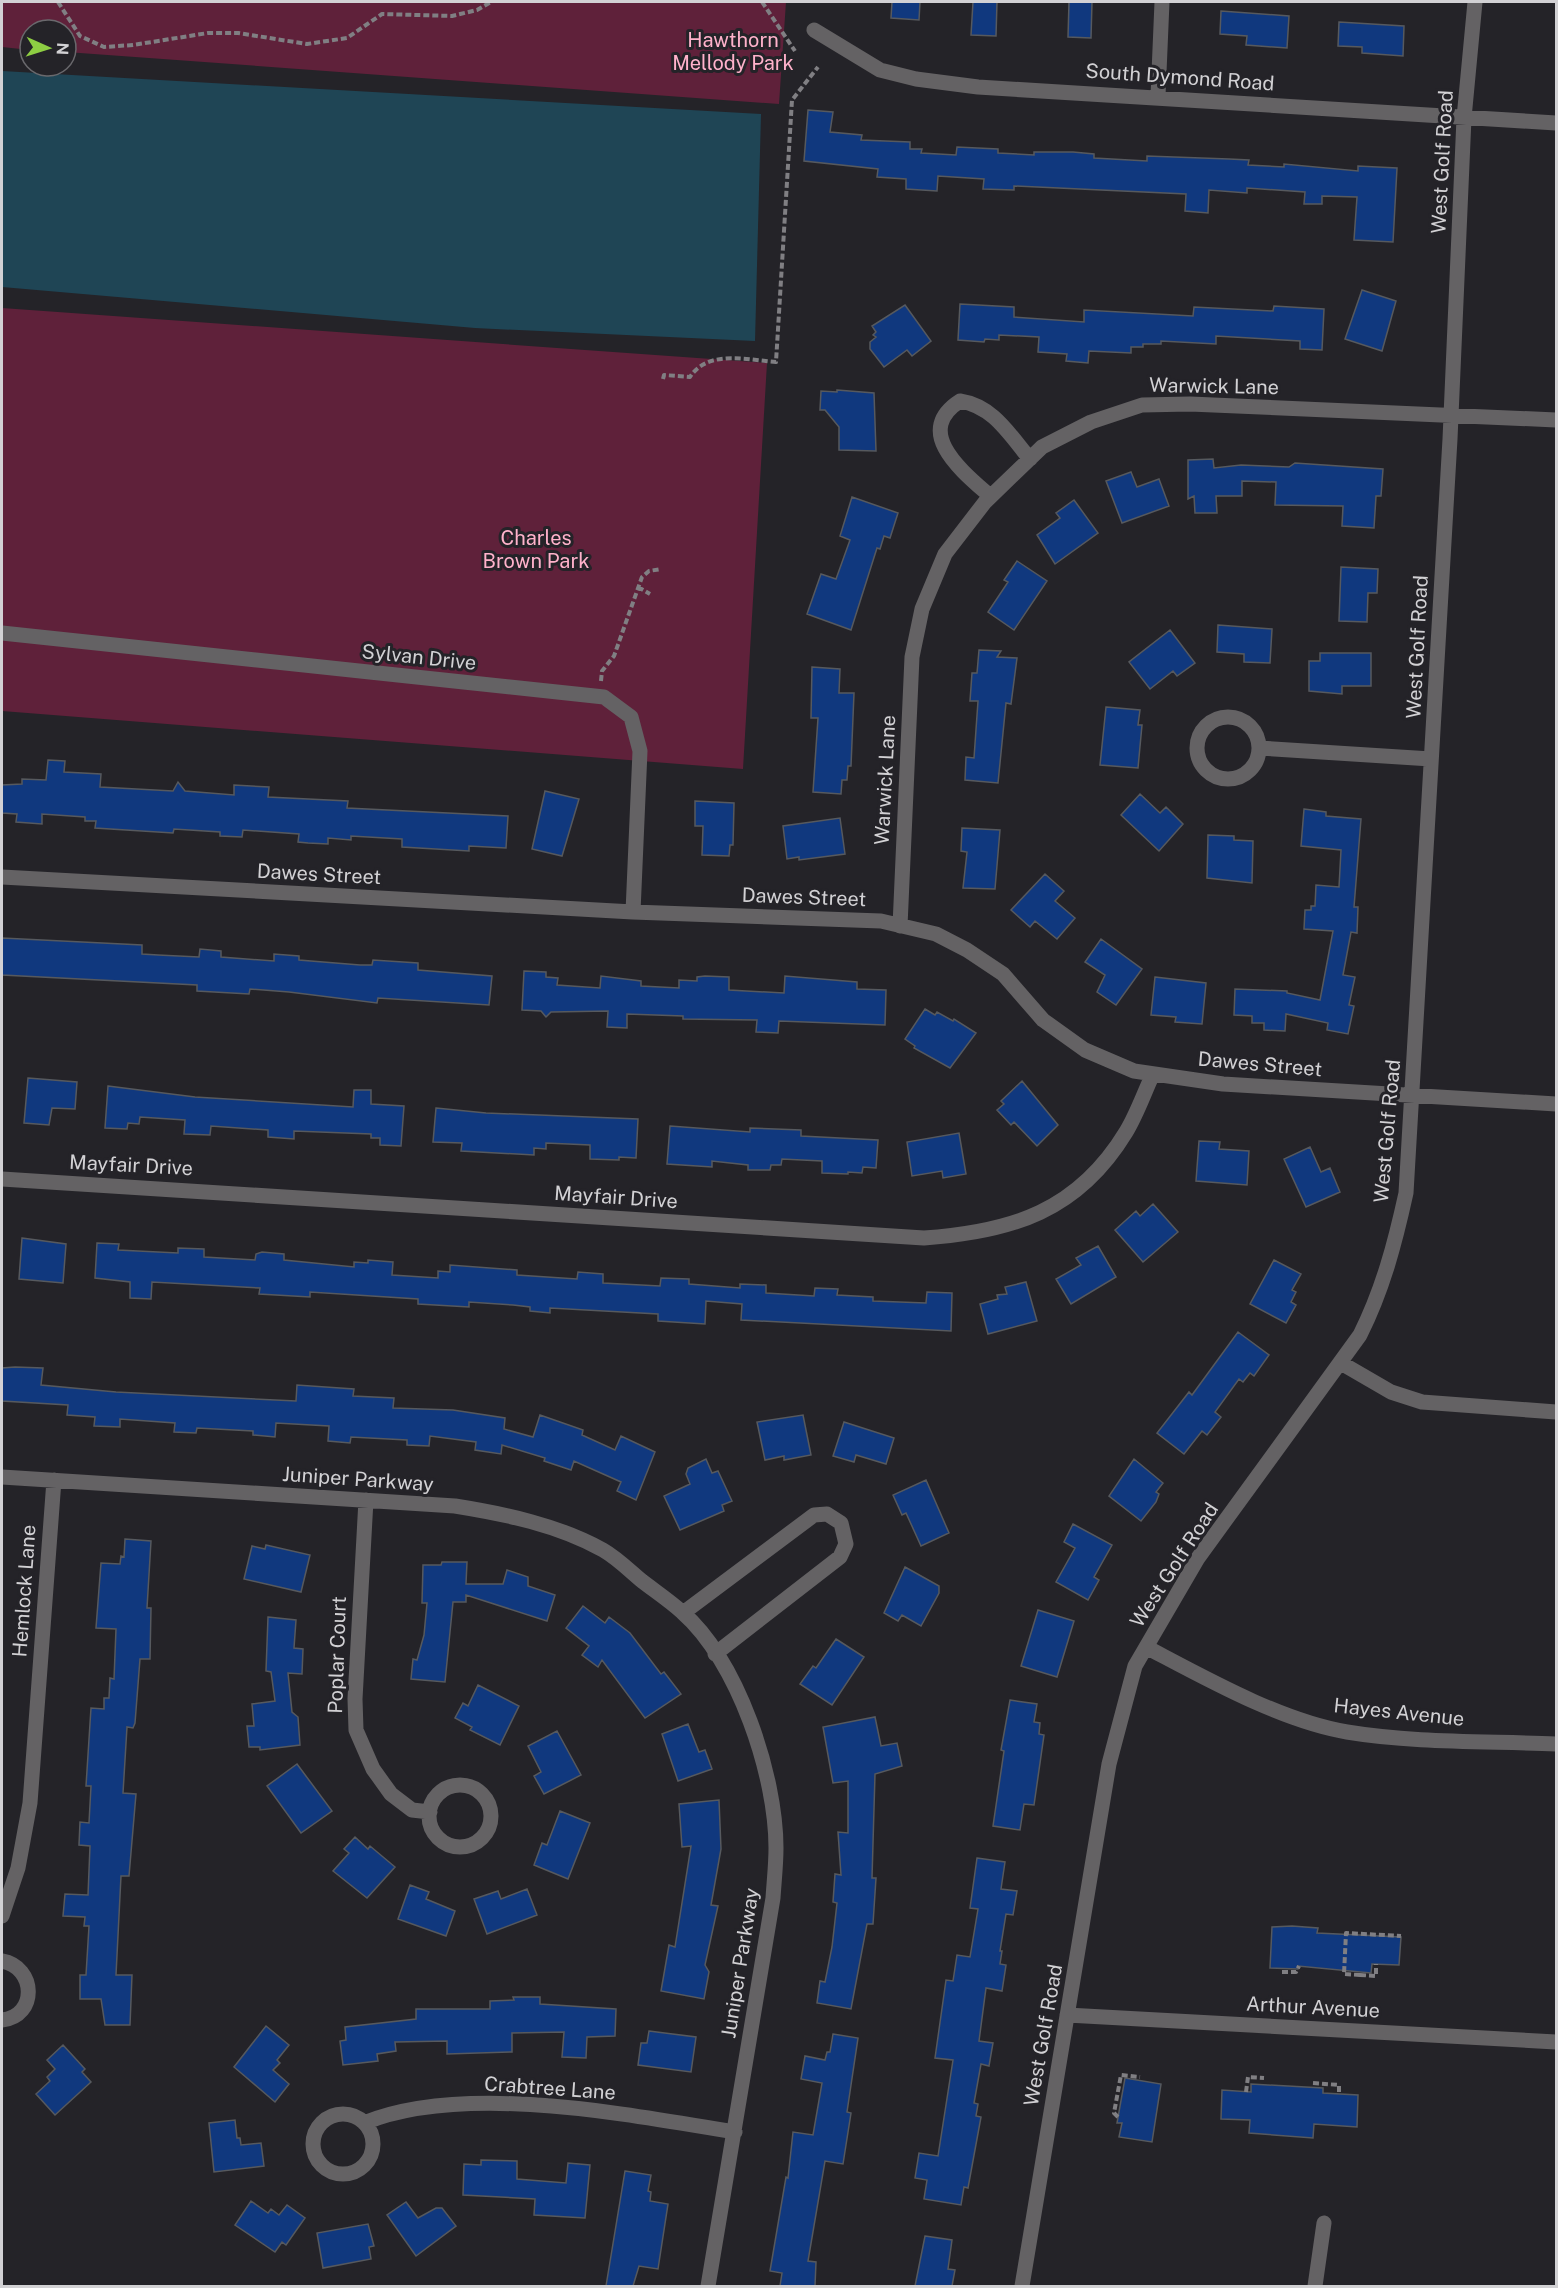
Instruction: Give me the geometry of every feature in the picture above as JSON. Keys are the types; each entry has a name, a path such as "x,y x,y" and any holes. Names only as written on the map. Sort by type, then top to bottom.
{"street":[{"path":"1158,96 1162,2"},
{"name":"West Golf Road","path":"1022,2286 1109,1764 1135,1666 1198,1558 1360,1335 1376,1304 1390,1264 1406,1193 1451,415 1464,118 1474,2"},
{"name":"South Dymond Road","path":"814,30 880,70 916,79 978,87 1158,96 1557,123"},
{"path":"990,496 970,479 944,448 939,436 939,423 949,408 960,401 976,404 992,413 1030,459"},
{"name":"Warwick Lane","path":"900,926 912,657 922,609 945,554 990,496 1042,447 1091,422 1142,405 1190,404 1557,420"},
{"name":"Sylvan Drive","path":"2,633 604,697 631,717 640,752 633,912"},
{"path":"1225,717 1235,718 1251,728 1259,748 1255,764 1248,772 1228,779 1209,772 1202,764 1198,744 1208,725 1225,717"},
{"path":"1259,748 1431,759"},
{"name":"Dawes Street","path":"2,877 633,912 880,921 936,934 967,950 1003,974 1043,1020 1085,1050 1134,1071 1223,1084 1557,1104"},
{"name":"Mayfair Drive","path":"2,1179 924,1238 971,1234 1012,1225 1046,1211 1081,1188 1106,1162 1127,1131 1153,1074"},
{"path":"1341,1363 1391,1392 1422,1402 1557,1412"},
{"name":"Juniper Parkway","path":"2,1477 455,1506 502,1514 557,1530 604,1550 684,1613 716,1654 732,1682 753,1730 770,1789 776,1848 773,1898 708,2286"},
{"name":"Hemlock Lane","path":"2,1916 18,1868 30,1803 54,1480"},
{"name":"Poplar Court","path":"366,1500 355,1699 356,1730 373,1769 391,1794 412,1810 430,1812"},
{"path":"684,1613 814,1515 827,1514 841,1523 846,1545 840,1557 716,1654"},
{"name":"Hayes Avenue","path":"1146,1647 1249,1698 1312,1723 1347,1732 1557,1744"},
{"path":"461,1785 480,1792 487,1800 491,1821 487,1831 473,1844 453,1846 436,1836 431,1827 430,1812 441,1791 461,1785"},
{"path":"2,1961 18,1967 24,1974 29,1993 22,2010 15,2016 2,2020"},
{"name":"Arthur Avenue","path":"1067,2015 1557,2042"},
{"name":"Crabtree Lane","path":"364,2123 391,2112 468,2103 583,2110 735,2132"},
{"path":"342,2113 352,2115 364,2123 372,2136 373,2146 365,2164 357,2170 338,2174 321,2164 315,2156 313,2136 324,2120 342,2113"},
{"path":"1315,2286 1324,2223"}],"path":[{"path":"58,2 80,36 104,47 133,45 208,33 238,33 307,44 347,38 382,14 452,16 477,10 491,2"},
{"path":"762,2 795,51"},
{"path":"663,379 664,375 690,377 696,368 721,358 777,362 792,100 818,67"},
{"path":"600,697 602,671 614,656 642,577 649,571 662,569"},
{"path":"638,587 650,594"},
{"path":"1376,1964 1376,1976 1344,1974 1346,1933 1401,1936"},
{"path":"1282,1972 1296,1972 1299,1966"},
{"path":"1118,2117 1114,2113 1121,2074 1140,2077"},
{"path":"1246,2091 1248,2077 1264,2078"},
{"path":"1313,2083 1339,2085 1339,2094"}],"green space":[{"name":"Hawthorn Mellody Park","path":"2,2 786,2 779,104 78,53 78,18 18,18 18,49 2,47"},
{"name":"Charles Brown Park","path":"2,308 767,363 743,769 2,711"}],"water":[{"path":"2,71 18,72 18,78 78,78 78,75 761,114 755,341 475,328 2,287"}],"building":[{"path":"892,2 920,2 919,20 891,18"},
{"path":"973,2 997,2 996,36 971,35"},
{"path":"1069,2 1092,2 1091,38 1068,37"},
{"path":"1221,11 1289,16 1287,48 1246,45 1247,36 1220,34"},
{"path":"1339,22 1404,26 1403,56 1362,53 1362,47 1338,46"},
{"path":"808,110 833,112 830,132 862,135 861,140 910,142 910,149 922,149 921,153 956,155 957,147 998,149 998,153 1034,155 1034,152 1073,152 1094,154 1094,158 1147,161 1147,156 1249,160 1248,165 1284,167 1284,164 1358,171 1358,166 1397,168 1393,242 1354,240 1357,197 1322,196 1322,204 1304,204 1305,192 1247,188 1247,193 1209,190 1208,213 1185,211 1186,194 1014,186 1014,190 983,189 984,179 938,176 937,191 906,189 906,179 877,177 878,169 804,161"},
{"path":"1362,290 1396,301 1382,351 1345,339"},
{"path":"960,304 1014,307 1014,317 1084,322 1084,310 1193,316 1194,307 1273,311 1274,306 1324,309 1322,350 1300,349 1300,341 1216,336 1216,344 1161,341 1161,344 1131,347 1131,353 1089,351 1088,363 1066,361 1067,354 1038,352 1039,337 999,335 999,340 985,339 984,342 958,340"},
{"path":"905,305 931,341 912,356 907,350 884,367 870,349 870,342 876,337 873,335 876,332 872,326"},
{"path":"837,390 874,393 876,451 839,450 839,427 825,410 820,410 821,391 837,392"},
{"path":"1213,459 1214,468 1241,465 1289,467 1295,463 1383,469 1381,496 1376,496 1374,528 1342,526 1343,506 1275,505 1276,482 1242,481 1242,496 1216,496 1217,513 1195,513 1194,496 1188,499 1188,460"},
{"path":"1131,472 1137,487 1159,479 1169,506 1122,523 1106,481"},
{"path":"852,497 898,513 890,538 884,536 880,549 877,548 851,630 807,614 821,574 836,579 850,540 840,536"},
{"path":"1074,500 1098,533 1055,564 1037,535 1060,518 1056,513"},
{"path":"1017,561 1047,581 1014,630 988,612 1008,582 1004,580"},
{"path":"1341,567 1378,569 1377,593 1368,593 1367,622 1339,621"},
{"path":"1218,625 1272,629 1270,663 1244,662 1244,654 1217,652"},
{"path":"1170,630 1195,663 1177,676 1173,671 1150,689 1129,662"},
{"path":"979,650 1001,651 997,657 1017,658 1011,704 1006,703 998,783 965,780 966,757 974,758 978,701 970,701 972,673 977,673"},
{"path":"1320,653 1371,653 1371,686 1342,686 1342,694 1309,691 1309,661 1320,661"},
{"path":"812,667 840,669 839,693 854,693 851,766 848,766 847,780 842,780 841,794 813,792 818,718 811,718"},
{"path":"1106,707 1140,710 1138,725 1142,725 1138,768 1100,765"},
{"path":"48,760 65,761 64,772 101,774 100,787 173,791 178,782 185,791 234,795 234,785 269,787 268,797 348,801 347,808 508,816 506,848 469,846 469,851 402,847 402,839 351,836 351,840 328,838 328,844 308,843 298,842 299,834 243,830 242,837 220,836 220,832 174,829 173,833 95,828 96,821 85,821 85,817 42,814 42,824 16,822 17,814 2,813 2,785 22,784 22,779 46,780"},
{"path":"545,791 579,799 562,856 532,849"},
{"path":"1140,794 1160,813 1166,807 1183,824 1159,851 1121,815"},
{"path":"695,801 734,803 733,845 730,845 729,856 702,855 703,826 695,826"},
{"path":"1304,809 1326,812 1326,816 1361,819 1354,907 1358,907 1357,933 1351,932 1343,975 1355,977 1349,1005 1354,1006 1348,1034 1327,1030 1328,1023 1286,1014 1285,1031 1264,1030 1264,1023 1252,1023 1252,1016 1234,1015 1235,989 1287,991 1287,993 1320,1000 1333,931 1304,929 1305,910 1311,910 1311,906 1315,906 1316,885 1339,887 1341,850 1301,846"},
{"path":"840,818 845,854 799,860 799,857 787,859 783,826"},
{"path":"962,828 1000,830 995,889 963,888 967,852 961,851"},
{"path":"1208,835 1234,836 1234,840 1253,841 1252,883 1207,878"},
{"path":"1045,874 1064,891 1055,901 1075,918 1057,939 1035,921 1030,927 1011,910"},
{"path":"2,938 142,945 142,954 158,955 199,957 200,949 221,951 221,957 274,961 274,954 299,956 299,960 360,965 372,965 373,960 418,963 418,970 492,976 489,1005 378,998 377,1003 250,989 249,994 197,991 197,985 2,975"},
{"path":"1101,939 1142,969 1116,1005 1097,992 1105,975 1085,962"},
{"path":"524,971 546,972 546,977 558,978 557,985 600,988 601,976 641,981 641,986 679,988 679,980 697,981 697,977 705,976 729,977 729,990 784,993 785,976 857,982 857,989 886,990 885,1025 779,1021 778,1033 756,1032 757,1020 683,1019 683,1016 627,1014 627,1028 607,1027 608,1011 551,1012 546,1017 541,1011 522,1010"},
{"path":"1155,977 1206,983 1202,1024 1175,1022 1176,1017 1151,1015"},
{"path":"925,1009 935,1015 937,1012 953,1021 954,1019 976,1033 950,1068 914,1048 915,1046 905,1039"},
{"path":"28,1078 77,1082 75,1109 52,1108 49,1125 24,1123"},
{"path":"1022,1081 1058,1125 1037,1146 1014,1122 1011,1125 997,1110 1004,1104 1001,1101"},
{"path":"108,1086 195,1097 353,1107 354,1090 371,1090 371,1104 404,1106 401,1146 380,1145 380,1138 371,1138 371,1134 294,1131 294,1139 268,1137 268,1130 211,1126 210,1135 184,1134 185,1120 140,1117 139,1124 128,1123 127,1129 105,1128"},
{"path":"436,1108 486,1113 638,1119 636,1158 590,1159 590,1145 546,1143 546,1149 534,1148 534,1155 461,1151 462,1143 433,1142"},
{"path":"670,1126 750,1132 750,1128 801,1130 801,1136 878,1140 876,1168 863,1167 862,1173 822,1173 822,1161 782,1159 781,1165 771,1165 770,1170 748,1170 748,1165 712,1161 712,1167 667,1164"},
{"path":"959,1133 966,1174 943,1178 942,1171 912,1176 907,1142"},
{"path":"1199,1141 1220,1142 1219,1149 1249,1151 1247,1185 1196,1181"},
{"path":"1310,1147 1321,1172 1330,1168 1340,1192 1306,1207 1284,1159"},
{"path":"1153,1204 1178,1232 1143,1262 1115,1230 1136,1211 1140,1216"},
{"path":"22,1238 66,1244 63,1283 19,1279"},
{"path":"97,1243 119,1244 118,1250 178,1253 178,1248 204,1249 204,1257 255,1260 256,1254 262,1252 284,1254 284,1260 354,1267 354,1262 368,1263 368,1260 393,1262 392,1275 438,1278 438,1271 450,1272 450,1265 517,1270 517,1275 577,1279 578,1272 603,1274 603,1283 660,1286 661,1278 689,1279 689,1284 740,1288 740,1284 766,1285 766,1293 814,1296 815,1288 838,1289 837,1295 873,1297 873,1301 926,1303 927,1292 952,1293 951,1331 741,1320 742,1304 706,1301 705,1324 658,1321 658,1314 550,1308 550,1313 530,1311 530,1307 513,1305 469,1302 469,1307 418,1304 418,1299 310,1292 310,1297 259,1294 260,1288 152,1282 151,1299 130,1298 130,1282 95,1278"},
{"path":"1098,1246 1116,1277 1071,1304 1056,1279 1081,1265 1076,1258"},
{"path":"1274,1260 1301,1274 1292,1290 1296,1292 1291,1302 1296,1305 1286,1323 1250,1304"},
{"path":"1026,1282 1037,1321 988,1334 980,1304 998,1299 997,1295 1007,1294 1005,1287"},
{"path":"1238,1332 1269,1355 1254,1376 1250,1373 1243,1382 1239,1379 1215,1412 1221,1417 1207,1435 1202,1431 1184,1454 1157,1433 1189,1392 1192,1395"},
{"path":"2,1368 43,1368 41,1385 116,1392 296,1401 297,1385 354,1389 353,1396 394,1398 393,1408 453,1410 505,1418 504,1429 533,1437 540,1415 583,1430 582,1435 615,1450 621,1436 655,1452 636,1500 617,1491 621,1482 574,1461 571,1470 544,1461 545,1458 502,1445 501,1454 475,1450 476,1442 430,1436 429,1446 407,1445 407,1440 351,1437 350,1443 328,1441 329,1426 276,1423 275,1437 253,1435 253,1431 197,1428 196,1433 174,1432 175,1423 120,1419 120,1427 94,1426 95,1417 67,1415 68,1405 2,1401"},
{"path":"803,1415 811,1455 784,1460 784,1456 765,1460 757,1422"},
{"path":"844,1422 894,1438 886,1464 856,1455 854,1462 833,1456"},
{"path":"706,1459 712,1473 718,1471 732,1501 722,1505 724,1511 680,1530 664,1496 690,1484 686,1474 688,1468"},
{"path":"1134,1459 1163,1483 1156,1492 1159,1494 1156,1502 1141,1521 1109,1496"},
{"path":"926,1480 949,1533 921,1546 906,1513 902,1515 893,1495"},
{"path":"1073,1524 1112,1545 1094,1577 1099,1580 1088,1600 1056,1582 1075,1548 1064,1542"},
{"path":"125,1539 151,1541 147,1608 151,1608 150,1659 140,1659 135,1723 133,1728 127,1727 123,1793 136,1794 129,1876 121,1876 116,1975 132,1975 130,2025 105,2025 101,1999 80,1999 80,1975 86,1975 89,1926 84,1926 85,1917 63,1916 65,1894 88,1895 90,1846 79,1845 80,1822 89,1823 91,1786 86,1786 91,1708 104,1709 104,1698 109,1698 110,1678 114,1679 116,1629 96,1628 101,1563 120,1564 121,1556 124,1557"},
{"path":"266,1545 310,1555 301,1592 244,1579 252,1546 265,1549"},
{"path":"442,1562 467,1562 466,1584 503,1584 507,1570 528,1577 528,1586 555,1595 547,1621 466,1595 466,1602 453,1602 445,1682 411,1679 413,1659 417,1660 424,1635 427,1603 422,1603 423,1565 441,1565"},
{"path":"905,1567 939,1586 939,1593 921,1626 902,1615 898,1621 884,1613"},
{"path":"583,1606 605,1623 609,1617 630,1633 661,1674 664,1672 681,1694 645,1718 602,1660 598,1667 582,1655 589,1646 566,1628"},
{"path":"1038,1610 1074,1621 1057,1677 1021,1666"},
{"path":"268,1617 296,1620 294,1648 303,1649 302,1674 288,1673 292,1712 298,1717 300,1745 260,1750 260,1747 249,1747 247,1726 254,1726 252,1704 275,1701 271,1672 266,1671"},
{"path":"836,1639 864,1657 832,1705 800,1684 813,1666 816,1668"},
{"path":"478,1685 519,1706 500,1745 470,1730 472,1727 455,1718 463,1703 468,1706"},
{"path":"1010,1700 1037,1704 1034,1722 1040,1723 1039,1734 1044,1735 1034,1805 1024,1804 1020,1830 993,1826 1004,1751 1001,1750"},
{"path":"875,1717 881,1746 897,1743 902,1766 875,1774 872,1878 876,1878 873,1924 867,1924 851,2009 817,2003 820,1981 825,1982 832,1947 837,1903 833,1902 835,1874 841,1875 838,1832 848,1833 848,1781 833,1783 823,1727"},
{"path":"688,1724 699,1752 705,1750 712,1769 678,1781 662,1734"},
{"path":"557,1731 581,1775 544,1794 534,1776 541,1772 528,1746"},
{"path":"297,1764 332,1811 301,1833 267,1786"},
{"path":"719,1800 721,1849 711,1905 718,1906 705,1965 709,1972 704,1999 661,1991 669,1945 675,1947 691,1846 682,1847 679,1804"},
{"path":"560,1811 590,1823 568,1879 534,1865 542,1843 547,1845"},
{"path":"355,1837 395,1867 367,1898 333,1871 349,1853 344,1849"},
{"path":"977,1858 1005,1862 1001,1889 1017,1891 1013,1915 1006,1914 1000,1951 1002,1951 1000,1964 1006,1965 1002,1991 986,1988 979,2041 993,2043 989,2066 981,2064 974,2103 978,2104 976,2116 981,2117 968,2188 964,2187 961,2205 924,2199 927,2180 915,2178 919,2153 938,2156 953,2060 935,2058 946,1980 953,1981 957,1955 970,1957 978,1909 970,1908"},
{"path":"410,1885 429,1892 426,1899 455,1911 446,1936 398,1919"},
{"path":"527,1889 537,1915 487,1934 474,1899 498,1891 501,1899"},
{"path":"1272,1927 1318,1928 1317,1933 1401,1937 1399,1965 1372,1964 1371,1973 1298,1966 1298,1969 1270,1968"},
{"path":"513,1997 540,1997 540,2004 616,2009 615,2036 587,2037 586,2058 562,2057 564,2032 512,2033 512,2052 447,2054 447,2041 395,2042 396,2051 377,2054 378,2061 343,2065 340,2041 346,2040 345,2027 416,2019 416,2009 490,2009 490,2001 514,2000"},
{"path":"266,2026 289,2045 277,2060 280,2063 273,2070 289,2084 275,2102 234,2067"},
{"path":"649,2031 696,2037 691,2072 638,2065 641,2043 647,2043"},
{"path":"833,2034 858,2038 847,2112 851,2113 843,2164 825,2161 808,2261 816,2262 815,2286 780,2286 782,2273 770,2271 786,2177 788,2178 793,2132 813,2135 822,2083 801,2079 805,2056 825,2060 827,2052 830,2052"},
{"path":"63,2045 85,2069 82,2072 91,2082 55,2115 36,2094 50,2081 47,2077 55,2069 47,2060"},
{"path":"1125,2078 1161,2084 1152,2142 1119,2137 1122,2123 1117,2123"},
{"path":"1251,2084 1323,2088 1323,2093 1358,2095 1357,2127 1314,2124 1313,2138 1249,2133 1250,2120 1221,2119 1222,2090 1251,2092"},
{"path":"235,2120 237,2138 240,2138 241,2145 261,2143 264,2166 214,2172 209,2123"},
{"path":"481,2160 517,2161 517,2179 566,2183 568,2163 590,2165 585,2218 534,2215 535,2199 463,2195 464,2164 481,2165"},
{"path":"625,2171 651,2175 648,2191 651,2192 650,2201 668,2204 658,2269 639,2266 633,2286 606,2286"},
{"path":"251,2201 268,2213 271,2209 279,2215 287,2205 305,2218 286,2245 282,2242 275,2252 235,2225"},
{"path":"406,2202 418,2218 436,2208 442,2208 456,2226 416,2256 387,2215"},
{"path":"368,2224 374,2246 369,2247 371,2259 323,2268 317,2233"},
{"path":"925,2236 952,2240 948,2269 955,2270 952,2286 915,2286"}]}
